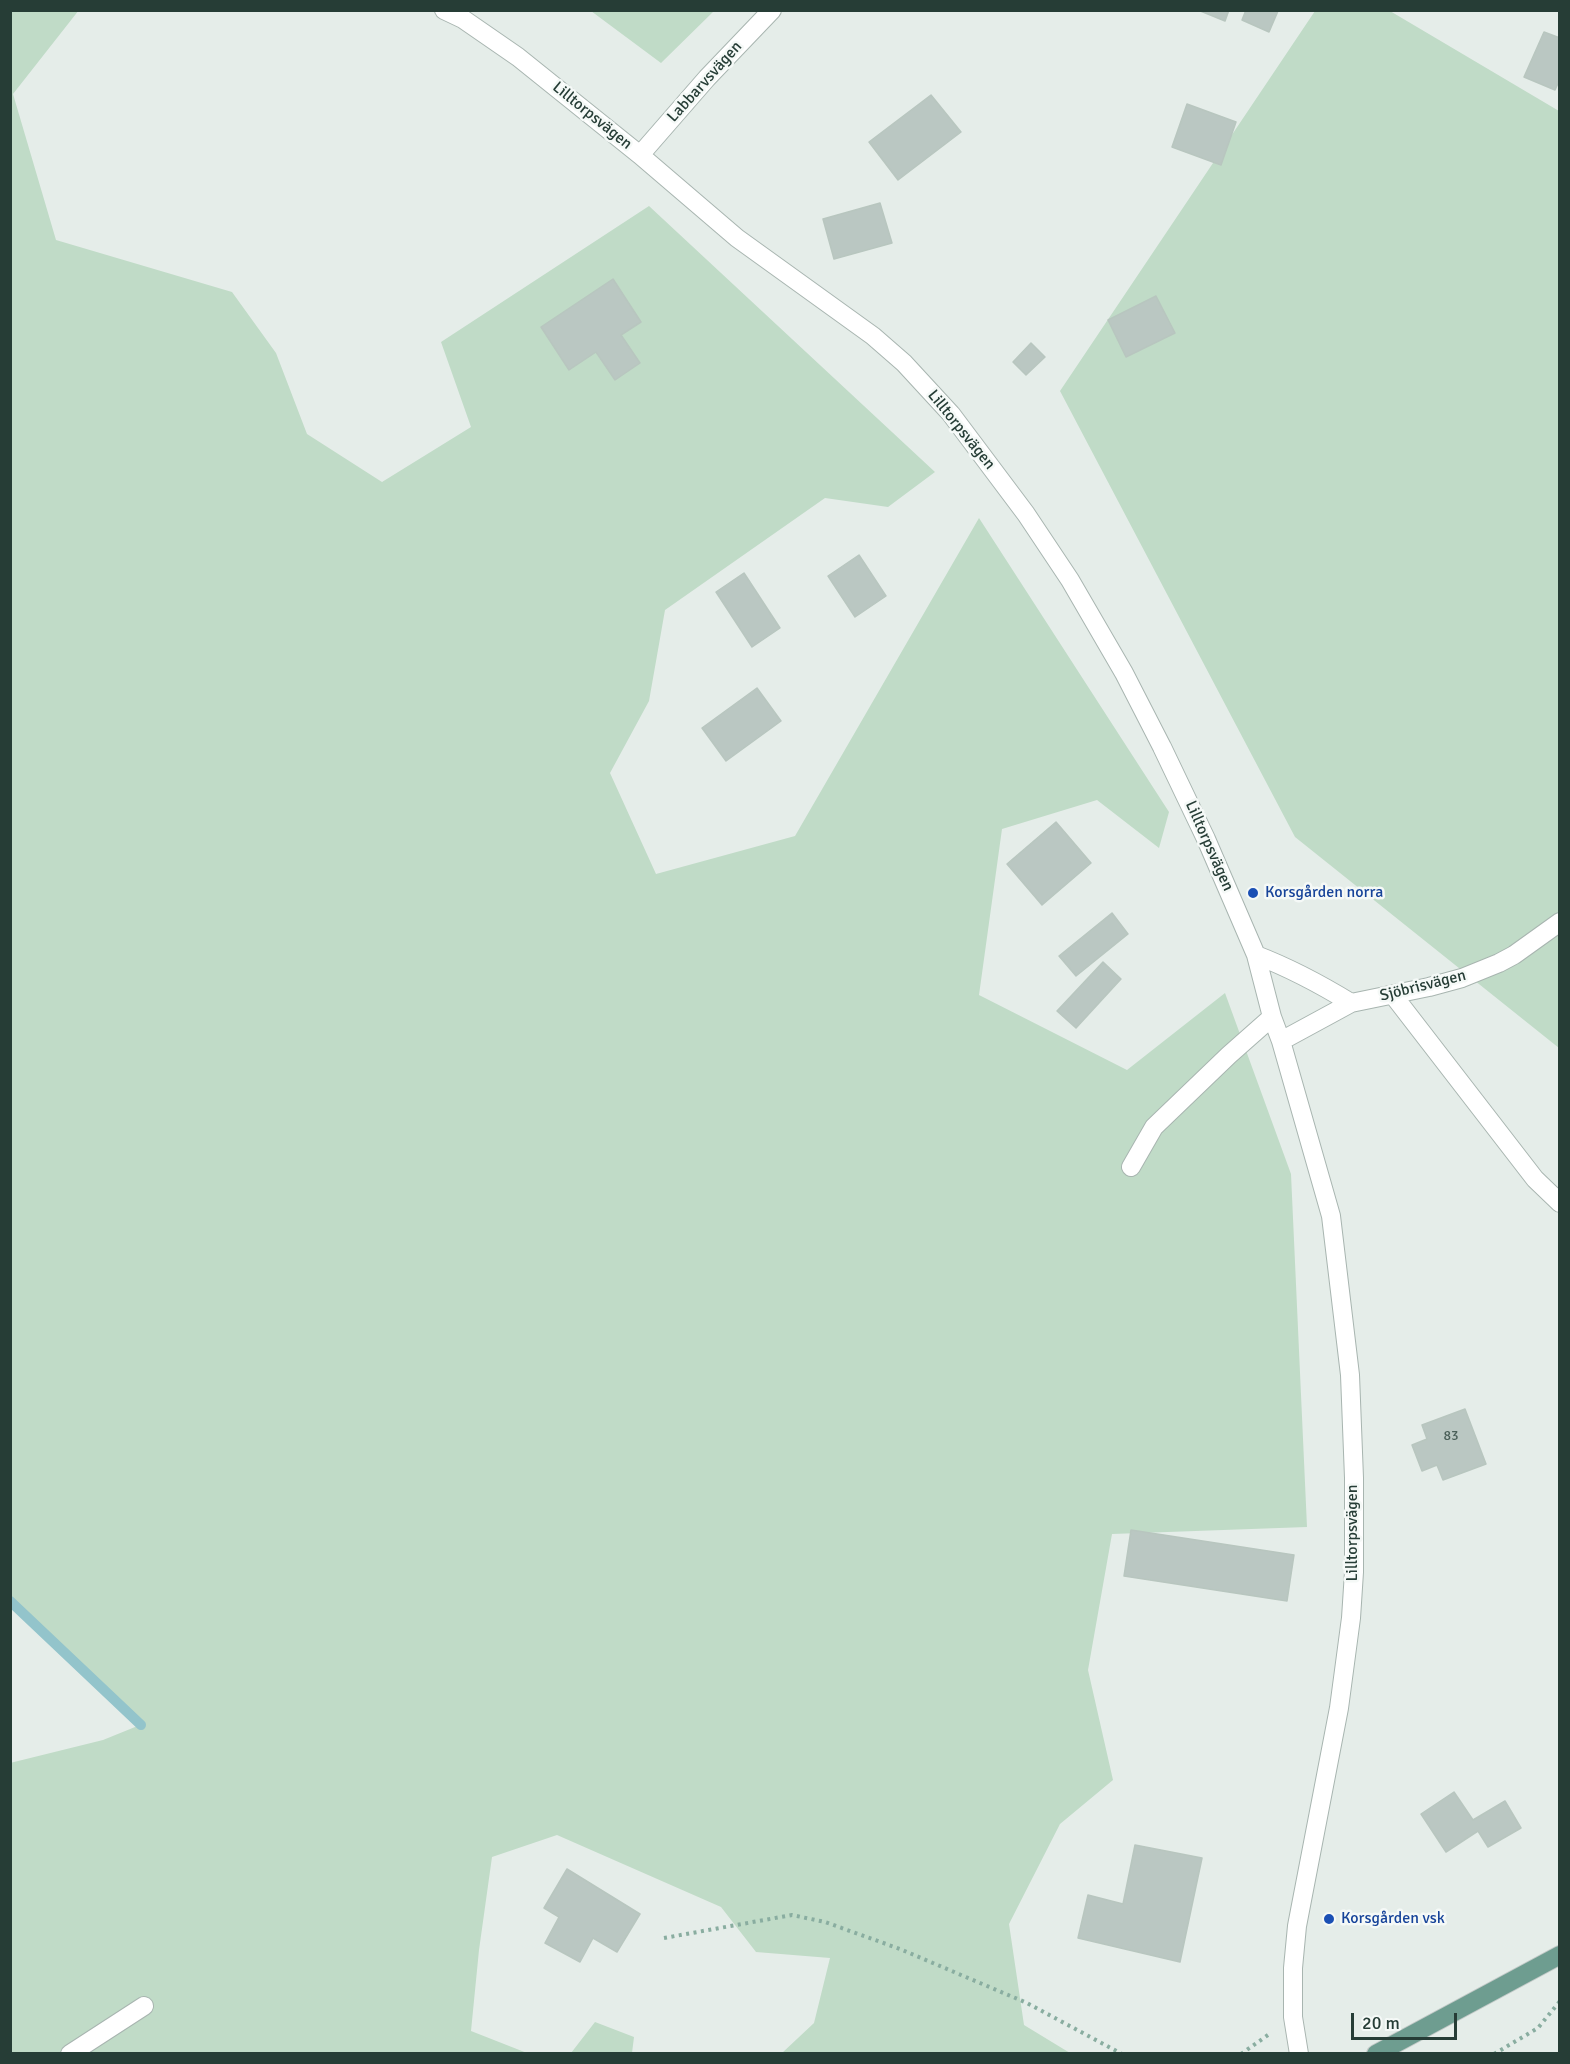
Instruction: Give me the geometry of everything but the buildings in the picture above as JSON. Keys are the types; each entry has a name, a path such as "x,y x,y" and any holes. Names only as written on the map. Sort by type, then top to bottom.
{"main road":[{"path":"1376,2054 1560,1955"}],"street":[{"name":"Lilltorpsvägen","path":"444,10 463,19 518,57 640,155 737,238 873,336 904,363 951,414 1026,514 1070,580 1124,673 1206,839 1256,955 1331,1216 1350,1375 1354,1478 1354,1572 1351,1618 1339,1708 1297,1926 1293,1968 1293,2017 1299,2054"},
{"name":"Labbarvsvägen","path":"640,155 707,78 772,10"},
{"name":"Sjöbrisvägen","path":"1281,1041 1352,1003 1462,978 1498,963 1514,956 1560,922"},
{"path":"1256,955 1313,980 1352,1003"},
{"path":"1393,995 1535,1179 1560,1203"},
{"path":"1131,1167 1155,1127 1272,1017"},
{"path":"70,2054 144,2006"}],"path":[{"path":"664,1938 792,1915 825,1922 900,1949 1027,2003 1122,2054"},
{"path":"1494,2054 1538,2028 1560,2001"}],"green space":[{"path":"79,10 13,94 56,240 232,292 276,353 307,434 382,482 471,427 441,342 649,206 935,472 888,507 825,498 665,610 649,701 610,773 656,874 795,836 979,518 1169,812 1159,848 1097,800 1002,829 979,995 1127,1070 1225,993 1291,1174 1307,1527 1112,1534 1088,1670 1113,1780 1060,1824 1009,1924 1024,2025 1070,2053 782,2053 814,2023 830,1958 756,1952 721,1907 557,1835 492,1857 479,1950 471,2031 527,2053 11,2053 10,1763 103,1740 140,1725 10,1601 10,11"},
{"path":"591,11 714,11 661,63"},
{"path":"1315,11 1390,11 1559,111 1559,1048 1295,837 1060,391"},
{"path":"595,2022 634,2037 632,2053 571,2053"}],"waterway":[{"path":"10,1601 141,1725"}],"place":[{"name":"Korsgården norra","path":"1253,893"},
{"name":"Korsgården vsk","path":"1329,1919"}]}
